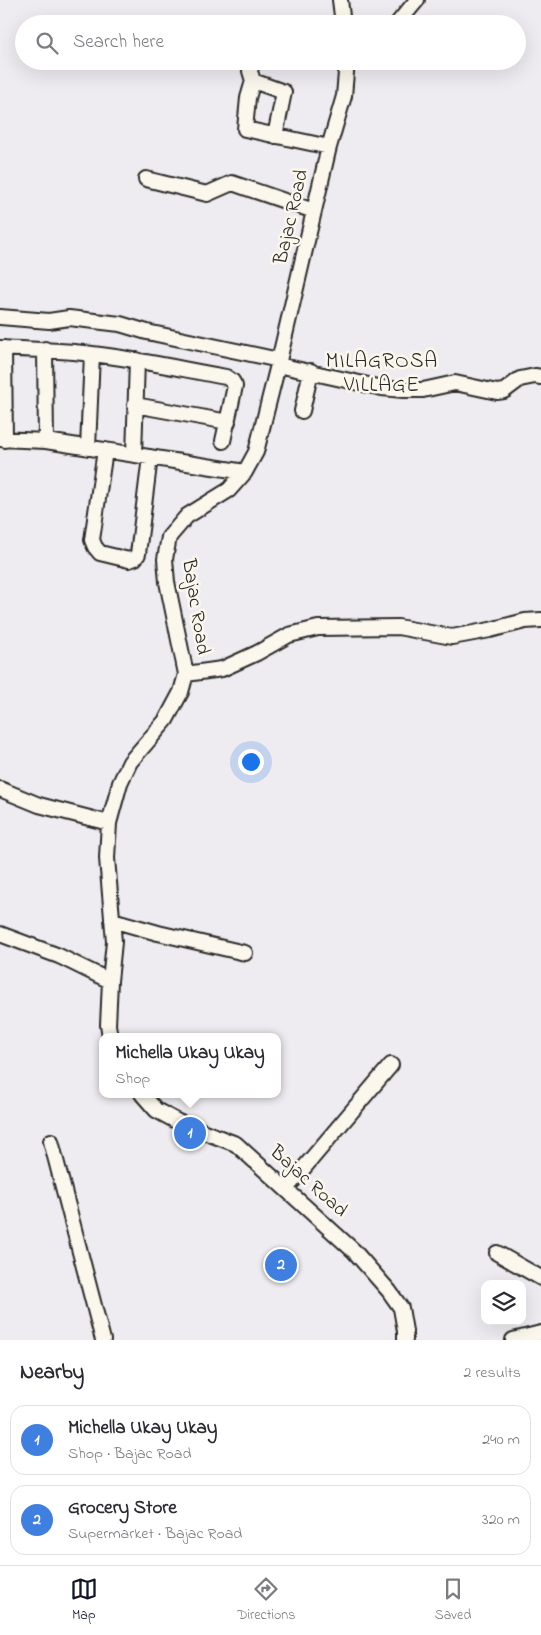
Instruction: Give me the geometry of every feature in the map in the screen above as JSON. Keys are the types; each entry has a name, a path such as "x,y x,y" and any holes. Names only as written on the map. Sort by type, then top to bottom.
{"street":[{"path":"340,0 342,15"},
{"path":"405,15 418,0"},
{"path":"250,70 252,81 248,98 245,129 329,147"},
{"name":"Bajac Road","path":"109,1033 110,981 114,942 107,858 109,823 120,783 130,762 166,720 181,692 186,674 167,582 166,559 169,537 187,516 229,490 245,472 256,452 329,147 344,96 347,70"},
{"path":"252,81 284,92 275,136"},
{"path":"146,179 207,194 232,183 314,211"},
{"path":"0,317 49,321 69,318 120,324 382,388 423,390 455,383 496,392 504,391 520,379 535,376 541,377"},
{"path":"223,440 235,392 235,386 226,377 137,360 92,354 45,349 2,348 2,440 46,441 245,472"},
{"path":"45,349 46,441"},
{"path":"88,448 92,354"},
{"path":"134,455 137,360"},
{"path":"302,411 311,371"},
{"path":"135,405 228,422"},
{"path":"105,450 92,540 100,553 129,560 135,558 138,554 150,457"},
{"path":"186,674 222,669 289,636 318,628 398,626 452,637 525,621 541,620"},
{"path":"0,789 39,805 109,823"},
{"path":"112,920 158,933 245,953"},
{"path":"0,934 59,956 110,981"},
{"path":"286,1189 391,1065"},
{"name":"Bajac Road","path":"146,1098 156,1110 178,1122 236,1144 354,1251 389,1290 401,1308 405,1340"},
{"path":"51,1141 103,1340"},
{"path":"497,1253 541,1278"},
{"path":"513,1340 541,1333"}],"place":[{"name":"Michella Ukay Ukay","path":"190,1133"},
{"name":"Grocery Store","path":"281,1265"}],"district":[{"name":"MILAGROSA VILLAGE","path":"382,374"}]}
